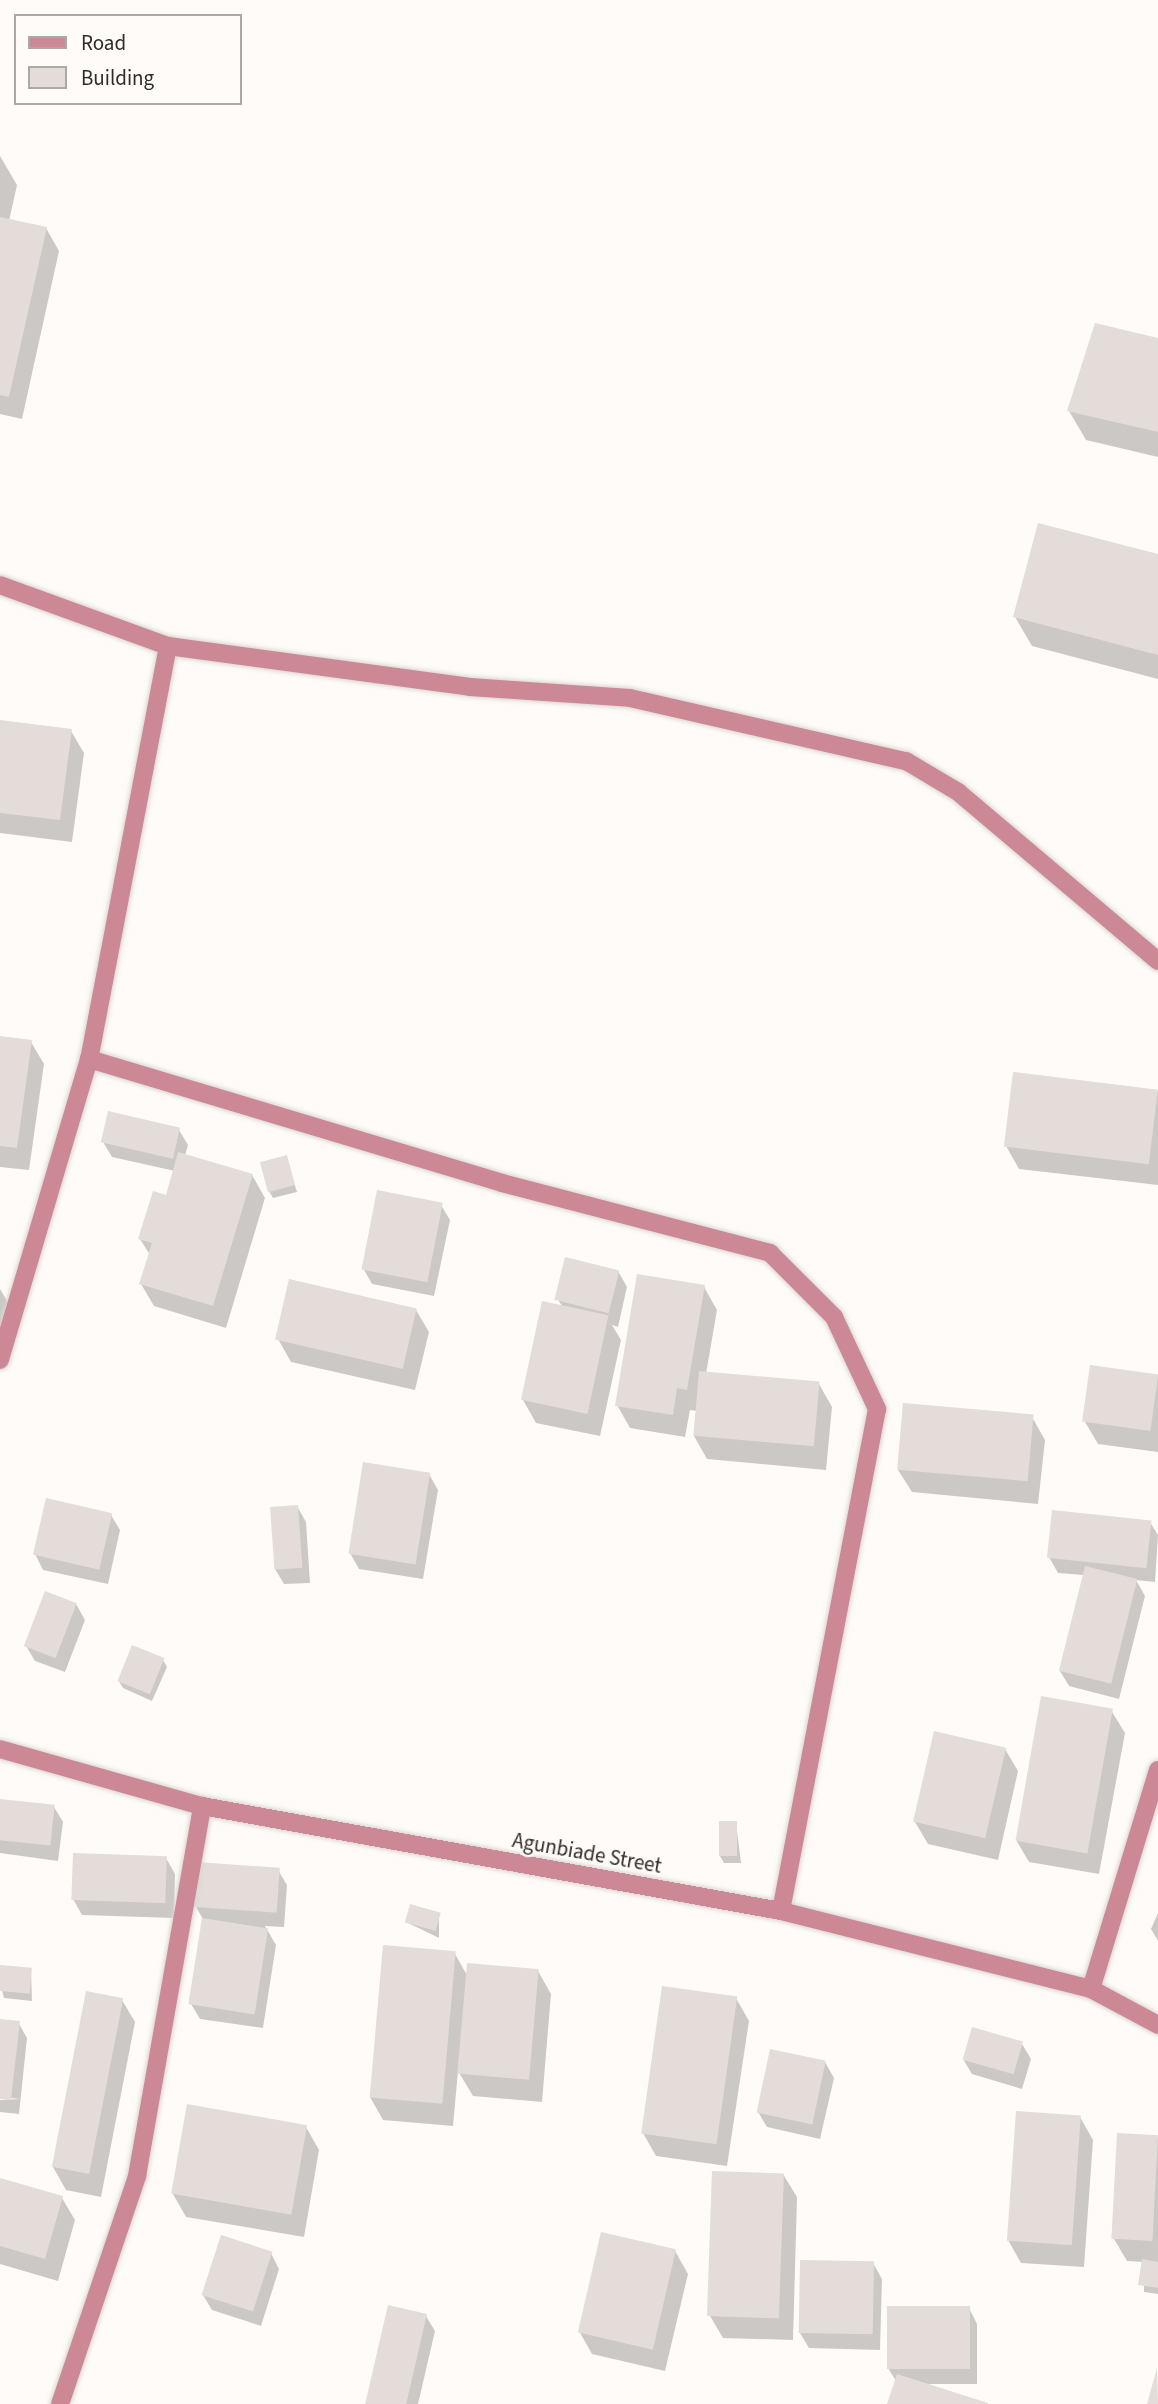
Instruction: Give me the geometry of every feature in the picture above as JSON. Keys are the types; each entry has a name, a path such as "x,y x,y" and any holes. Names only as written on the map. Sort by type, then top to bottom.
{"street":[{"path":"0,585 168,646 470,687 631,698 906,761 958,792 1158,961"},
{"path":"0,1360 89,1059 168,646"},
{"path":"89,1059 502,1183 770,1253 834,1317 877,1409 781,1911"},
{"name":"Agunbiade Street","path":"0,1749 202,1806 781,1911 1091,1989 1158,2025"},
{"path":"1091,1989 1158,1770"},
{"path":"60,2404 137,2176 202,1806"}],"building":[{"path":"0,217 47,227 9,397 0,395"},
{"path":"1095,323 1158,338 1158,432 1067,411"},
{"path":"1038,523 1158,554 1158,655 1013,617"},
{"path":"0,720 72,729 60,820 0,813"},
{"path":"0,1036 32,1040 17,1148 0,1146"},
{"path":"1013,1072 1158,1090 1149,1164 1004,1146"},
{"path":"108,1111 180,1128 173,1159 101,1142"},
{"path":"178,1152 253,1174 213,1306 139,1284 152,1243 138,1239 153,1191 166,1195"},
{"path":"287,1155 295,1185 268,1192 260,1162"},
{"path":"377,1190 443,1203 427,1282 362,1270"},
{"path":"565,1257 619,1271 609,1313 554,1300"},
{"path":"637,1274 705,1285 687,1390 677,1388 673,1415 615,1406"},
{"path":"289,1279 417,1308 403,1369 275,1339"},
{"path":"542,1301 609,1315 588,1414 521,1400"},
{"path":"1090,1365 1158,1375 1150,1431 1082,1421"},
{"path":"699,1371 820,1382 814,1446 693,1436"},
{"path":"903,1403 1034,1414 1028,1481 897,1470"},
{"path":"363,1462 430,1473 416,1564 348,1554"},
{"path":"46,1498 112,1513 99,1570 33,1555"},
{"path":"298,1505 302,1568 274,1570 270,1507"},
{"path":"1052,1510 1151,1520 1146,1568 1047,1558"},
{"path":"1085,1566 1137,1579 1111,1684 1059,1671"},
{"path":"45,1591 77,1603 56,1658 24,1646"},
{"path":"132,1645 164,1658 150,1694 117,1681"},
{"path":"1041,1696 1113,1709 1087,1853 1015,1841"},
{"path":"934,1731 1006,1748 985,1838 913,1822"},
{"path":"0,1799 55,1805 50,1846 0,1840"},
{"path":"719,1821 737,1821 737,1856 719,1856"},
{"path":"73,1853 167,1856 165,1903 71,1900"},
{"path":"197,1862 280,1868 277,1913 194,1907"},
{"path":"410,1904 441,1913 436,1931 405,1922"},
{"path":"202,1918 268,1928 255,2014 188,2004"},
{"path":"383,1945 456,1951 442,2104 370,2097"},
{"path":"467,1963 539,1969 529,2080 457,2074"},
{"path":"0,1965 32,1968 30,1994 0,1991"},
{"path":"662,1986 737,1997 717,2144 641,2134"},
{"path":"86,1991 123,1998 89,2174 52,2167"},
{"path":"0,2019 20,2021 11,2100 0,2099"},
{"path":"972,2027 1023,2042 1014,2074 963,2060"},
{"path":"770,2049 826,2061 812,2124 756,2113"},
{"path":"187,2104 307,2125 291,2215 171,2194"},
{"path":"1016,2111 1081,2116 1072,2245 1007,2241"},
{"path":"1117,2133 1158,2135 1152,2241 1111,2239"},
{"path":"712,2171 784,2174 779,2318 707,2316"},
{"path":"0,2178 63,2196 45,2259 0,2246"},
{"path":"601,2232 676,2249 653,2350 578,2332"},
{"path":"221,2235 272,2252 253,2312 202,2295"},
{"path":"1142,2259 1158,2262 1158,2288 1138,2285"},
{"path":"800,2260 874,2261 873,2334 799,2333"},
{"path":"388,2305 427,2314 406,2404 365,2404"},
{"path":"887,2306 970,2306 970,2369 887,2369"},
{"path":"1157,2368 1158,2404 1147,2404"},
{"path":"897,2374 988,2403 988,2404 887,2404"}]}
